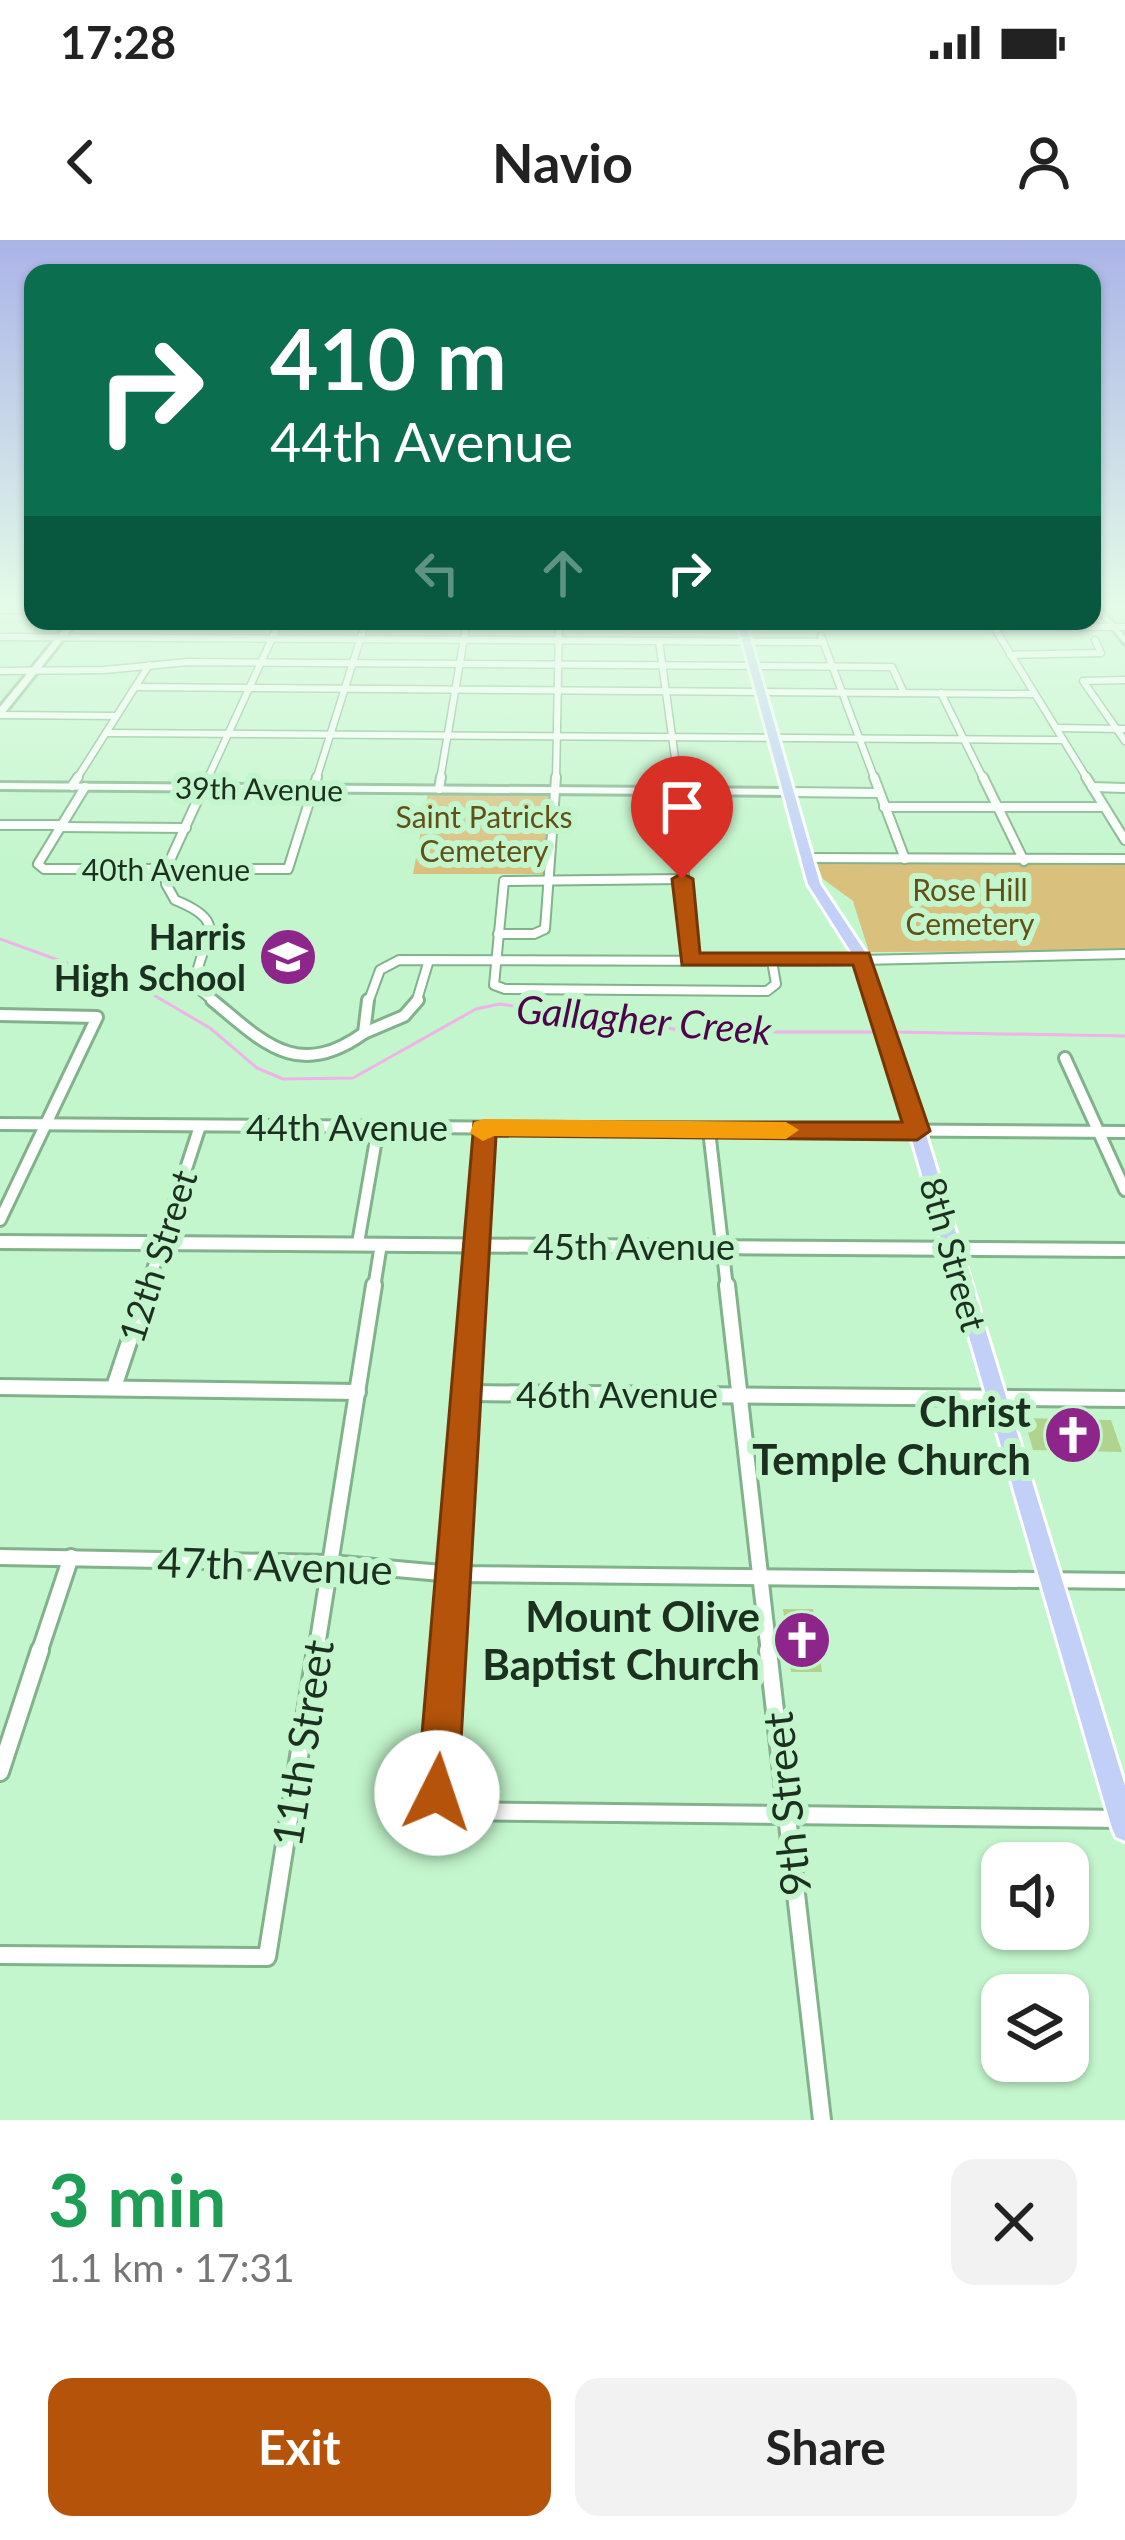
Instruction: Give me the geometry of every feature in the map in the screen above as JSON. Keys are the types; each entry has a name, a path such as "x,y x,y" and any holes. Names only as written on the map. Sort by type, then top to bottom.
{"main road":[{"name":"8th Street","path":"760,693 806,858 828,909 862,958 888,1032 1124,1822"}],"street":[{"path":"60,826 132,693"},
{"path":"246,693 166,869 164,889 170,897 204,914 209,922 210,936 194,975 195,986 227,1016 283,1054 337,1048 399,1021 419,1005 429,960"},
{"path":"314,788 343,693"},
{"path":"439,789 456,693"},
{"path":"498,934 534,934 545,929 558,693"},
{"path":"665,693 679,791 690,960"},
{"path":"831,693 1034,694 1125,840"},
{"path":"842,693 905,859"},
{"path":"1093,693 1125,741"},
{"path":"941,694 1024,860"},
{"path":"0,714 116,716"},
{"path":"1056,728 1120,729"},
{"path":"106,733 1063,740"},
{"name":"39th Avenue","path":"0,785 878,793"},
{"path":"1092,787 1125,788"},
{"name":"40th Avenue","path":"60,826 38,864 44,869 288,869 314,788"},
{"path":"884,807 1104,807"},
{"name":"40th Avenue","path":"0,825 186,828"},
{"path":"806,858 1125,859"},
{"path":"682,879 504,881 494,985 505,989 767,991 776,984 772,961"},
{"path":"364,1033 377,970 390,961 772,961 1125,954"},
{"path":"0,1015 97,1017 0,1220"},
{"path":"1065,1058 1125,1190"},
{"name":"44th Avenue","path":"0,1124 1125,1132"},
{"name":"12th Street","path":"114,1387 200,1126"},
{"path":"358,1244 378,1128"},
{"path":"484,1128 437,1793 455,1811 1124,1822"},
{"name":"9th Street","path":"709,1130 822,2120"},
{"name":"45th Avenue","path":"0,1242 1125,1250"},
{"name":"11th Street","path":"0,1955 267,1958 381,1244"},
{"path":"0,1387 358,1392"},
{"name":"46th Avenue","path":"468,1393 1125,1399"},
{"name":"47th Avenue","path":"0,1557 330,1563 452,1574 1125,1581"},
{"path":"0,1772 71,1557"}],"green space":[{"name":"Saint Patricks Cemetery","path":"428,792 549,793 546,874 413,874"},
{"name":"Rose Hill Cemetery","path":"816,861 1125,861 1125,951 869,952 853,901 823,879"}],"building":[{"name":"Christ Temple Church","path":"1024,1418 1111,1420 1122,1452 1033,1450"},
{"name":"Mount Olive Baptist Church","path":"783,1609 813,1609 822,1672 791,1672"}],"waterway":[{"name":"Gallagher Creek","path":"0,939 152,994 210,1028 257,1068 283,1079 353,1078 476,1009 500,1004 695,1032 883,1032"},
{"name":"Gallagher Creek","path":"893,1032 1125,1036"}],"slow traffic":[{"path":"483,1133 484,1128 786,1130"}],"place":[{"name":"Harris High School","path":"288,957"},
{"name":"Christ Temple Church","path":"1073,1435"},
{"name":"Mount Olive Baptist Church","path":"802,1640"}],"route":[{"path":"437,1793 484,1128 917,1131 862,958 690,960 682,879"}]}
